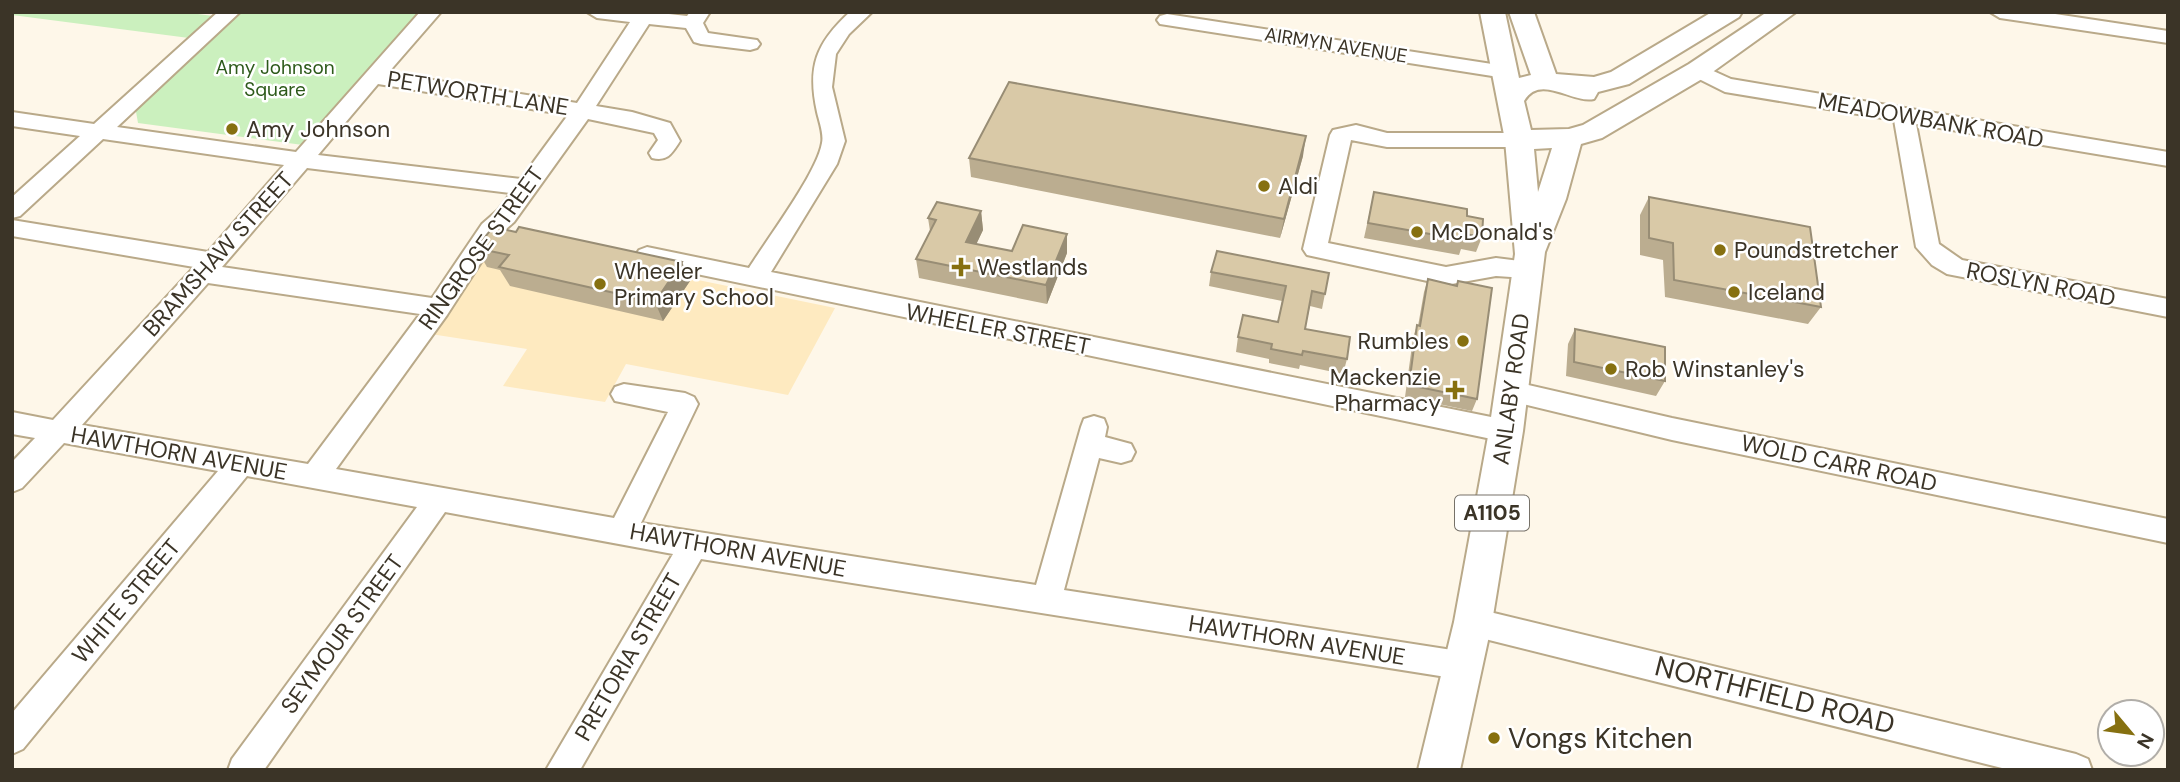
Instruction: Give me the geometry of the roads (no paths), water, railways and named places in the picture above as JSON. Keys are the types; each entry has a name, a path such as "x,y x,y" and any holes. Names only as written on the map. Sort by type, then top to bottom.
{"main road":[{"name":"A1105","path":"1492,12 1514,119"},
{"path":"1521,12 1556,83 1590,96 1598,105 1601,114 1597,127"},
{"path":"1730,12 1620,78 1594,85 1556,83 1521,86 1515,91 1514,119 1569,138 1583,136 1698,70 1784,12"},
{"name":"ANLABY ROAD","path":"1514,119 1529,262"},
{"name":"ANLABY ROAD","path":"1439,770 1473,622 1506,431 1529,262 1569,138"}],"street":[{"path":"12,210 230,12"},
{"name":"BRAMSHAW STREET","path":"12,480 60,431 207,267 431,12"},
{"path":"597,12 643,17 697,18 701,38 750,44"},
{"path":"755,279 825,164 834,141 822,87 826,54 842,30 862,12"},
{"path":"2000,12 2168,37"},
{"name":"RINGROSE STREET","path":"315,477 438,308 490,230 506,216 524,187 583,110 643,17"},
{"name":"AIRMYN AVENUE","path":"1167,20 1505,72"},
{"name":"MEADOWBANK ROAD","path":"1698,70 1725,85 2168,159"},
{"name":"PETWORTH LANE","path":"373,77 583,110 662,128 665,147 691,142"},
{"name":"ROSLYN ROAD","path":"1904,116 1928,247 1940,259 1956,268 2168,308"},
{"path":"12,119 301,160 524,187"},
{"path":"1514,119 1387,140 1356,132 1341,135 1315,249 1446,276 1529,262"},
{"path":"12,228 207,267 438,308"},
{"path":"490,230 518,233"},
{"name":"WHEELER STREET","path":"625,251 1506,431"},
{"name":"WOLD CARR ROAD","path":"1511,391 1672,429 2168,531"},
{"path":"623,530 685,404 624,394"},
{"name":"HAWTHORN AVENUE","path":"12,423 623,530 694,545 1465,666"},
{"path":"1046,601 1091,436 1121,452"},
{"name":"WHITE STREET","path":"12,738 240,465"},
{"name":"SEYMOUR STREET","path":"244,770 439,499"},
{"name":"PRETORIA STREET","path":"562,770 694,545"},
{"name":"NORTHFIELD ROAD","path":"1473,622 2076,770"}],"place":[{"name":"Amy Johnson","path":"232,129"},
{"name":"Aldi","path":"1264,186"},
{"name":"McDonald's","path":"1417,232"},
{"name":"Poundstretcher","path":"1720,250"},
{"name":"Westlands","path":"961,267"},
{"name":"Wheeler Primary School","path":"600,284"},
{"name":"Iceland","path":"1734,292"},
{"name":"Rumbles","path":"1463,341"},
{"name":"Rob Winstanley's","path":"1611,369"},
{"name":"Mackenzie Pharmacy","path":"1455,390"},
{"name":"Vongs Kitchen","path":"1494,738"}],"park label":[{"name":"Amy Johnson Square","path":"275,78"}]}
